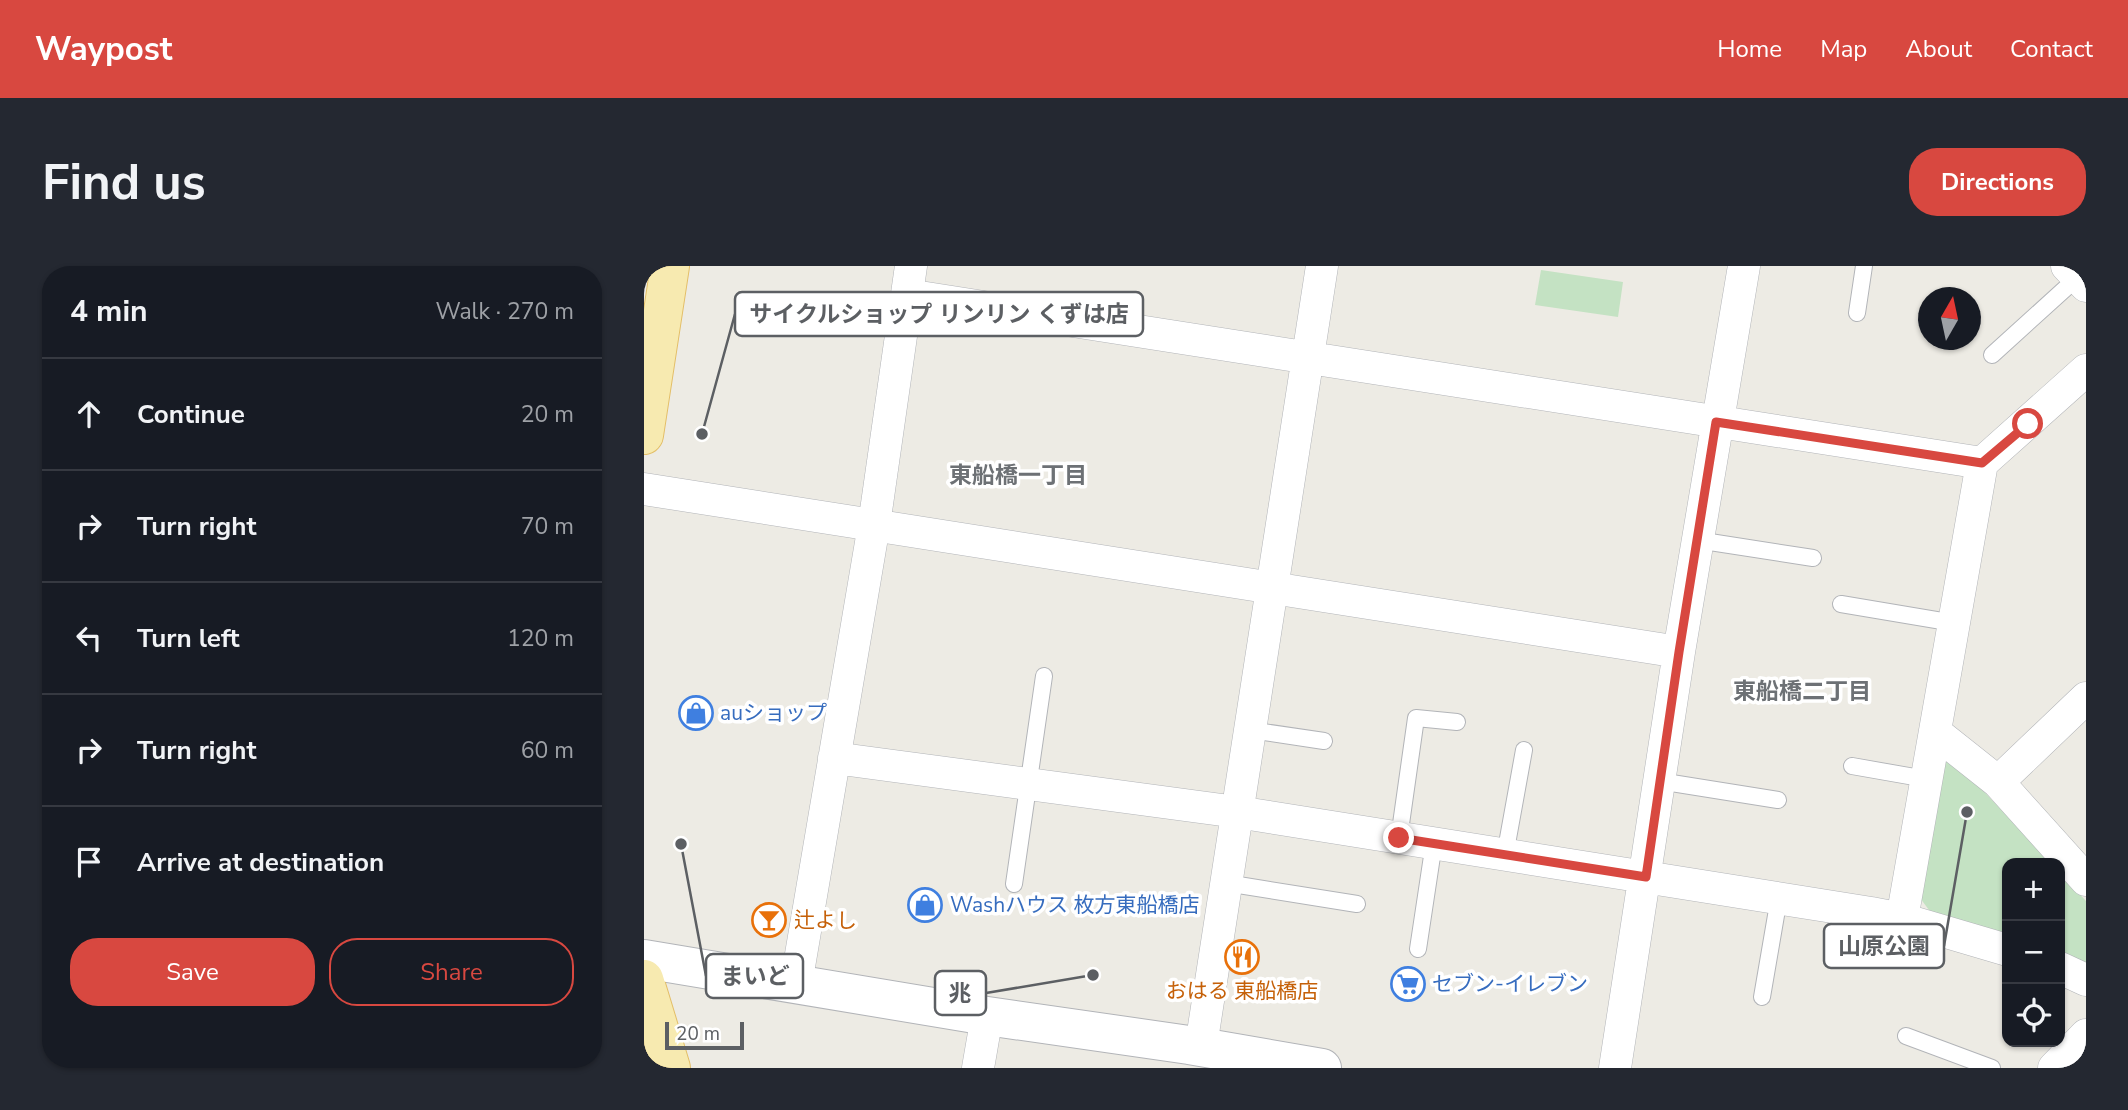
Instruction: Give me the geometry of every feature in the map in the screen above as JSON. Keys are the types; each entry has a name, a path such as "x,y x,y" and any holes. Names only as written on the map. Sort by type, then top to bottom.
{"main road":[{"path":"644,435 670,266"},
{"path":"644,979 671,1068"}],"street":[{"path":"1192,1049 1226,883 1322,266"},
{"path":"1615,1068 1697,540 1744,266"},
{"path":"796,984 874,525 909,281 1308,358 1982,463"},
{"path":"1902,919 1982,463 2086,369"},
{"path":"644,489 1679,652"},
{"path":"1998,782 2086,698"},
{"path":"1935,732 1998,782 2086,880"},
{"path":"834,758 1237,812 1779,898 1902,919 2002,949"},
{"path":"644,959 1322,1068"},
{"path":"2065,970 2086,980"},
{"path":"978,1068 987,1016"},
{"path":"2054,1068 2086,1035"}],"lane":[{"path":"1857,313 1864,266"},
{"path":"1992,355 2077,276"},
{"path":"1697,540 1813,558"},
{"path":"1841,604 1954,623"},
{"path":"1014,884 1044,676"},
{"path":"1399,838 1416,718 1457,722"},
{"path":"1250,730 1324,741"},
{"path":"1505,855 1524,750"},
{"path":"1852,766 1926,779"},
{"path":"1659,781 1777,800"},
{"path":"1418,949 1434,844"},
{"path":"1226,883 1357,904"},
{"path":"1762,997 1779,898"},
{"path":"1906,1036 1992,1068"}],"green space":[{"path":"1541,270 1623,282 1618,317 1535,305"},
{"path":"1946,751 2046,858 2002,858 2002,936 1932,914 1920,898"},
{"path":"2065,878 2086,901 2086,963 2065,957"}],"place":[{"name":"サイクルショップ リンリン くずは店","path":"702,434"},
{"name":"auショップ","path":"696,713"},
{"name":"山原公園","path":"1967,812"},
{"name":"まいど","path":"681,844"},
{"name":"Washハウス 枚方東船橋店","path":"925,905"},
{"name":"辻よし","path":"769,920"},
{"name":"おはる 東船橋店","path":"1242,957"},
{"name":"兆","path":"1093,975"},
{"name":"セブン-イレブン","path":"1408,984"}],"district":[{"name":"東船橋一丁目","path":"1018,475"},
{"name":"東船橋二丁目","path":"1802,691"}],"route":[{"path":"1399,838 1646,877 1716,422 1982,463 2028,424"}]}
